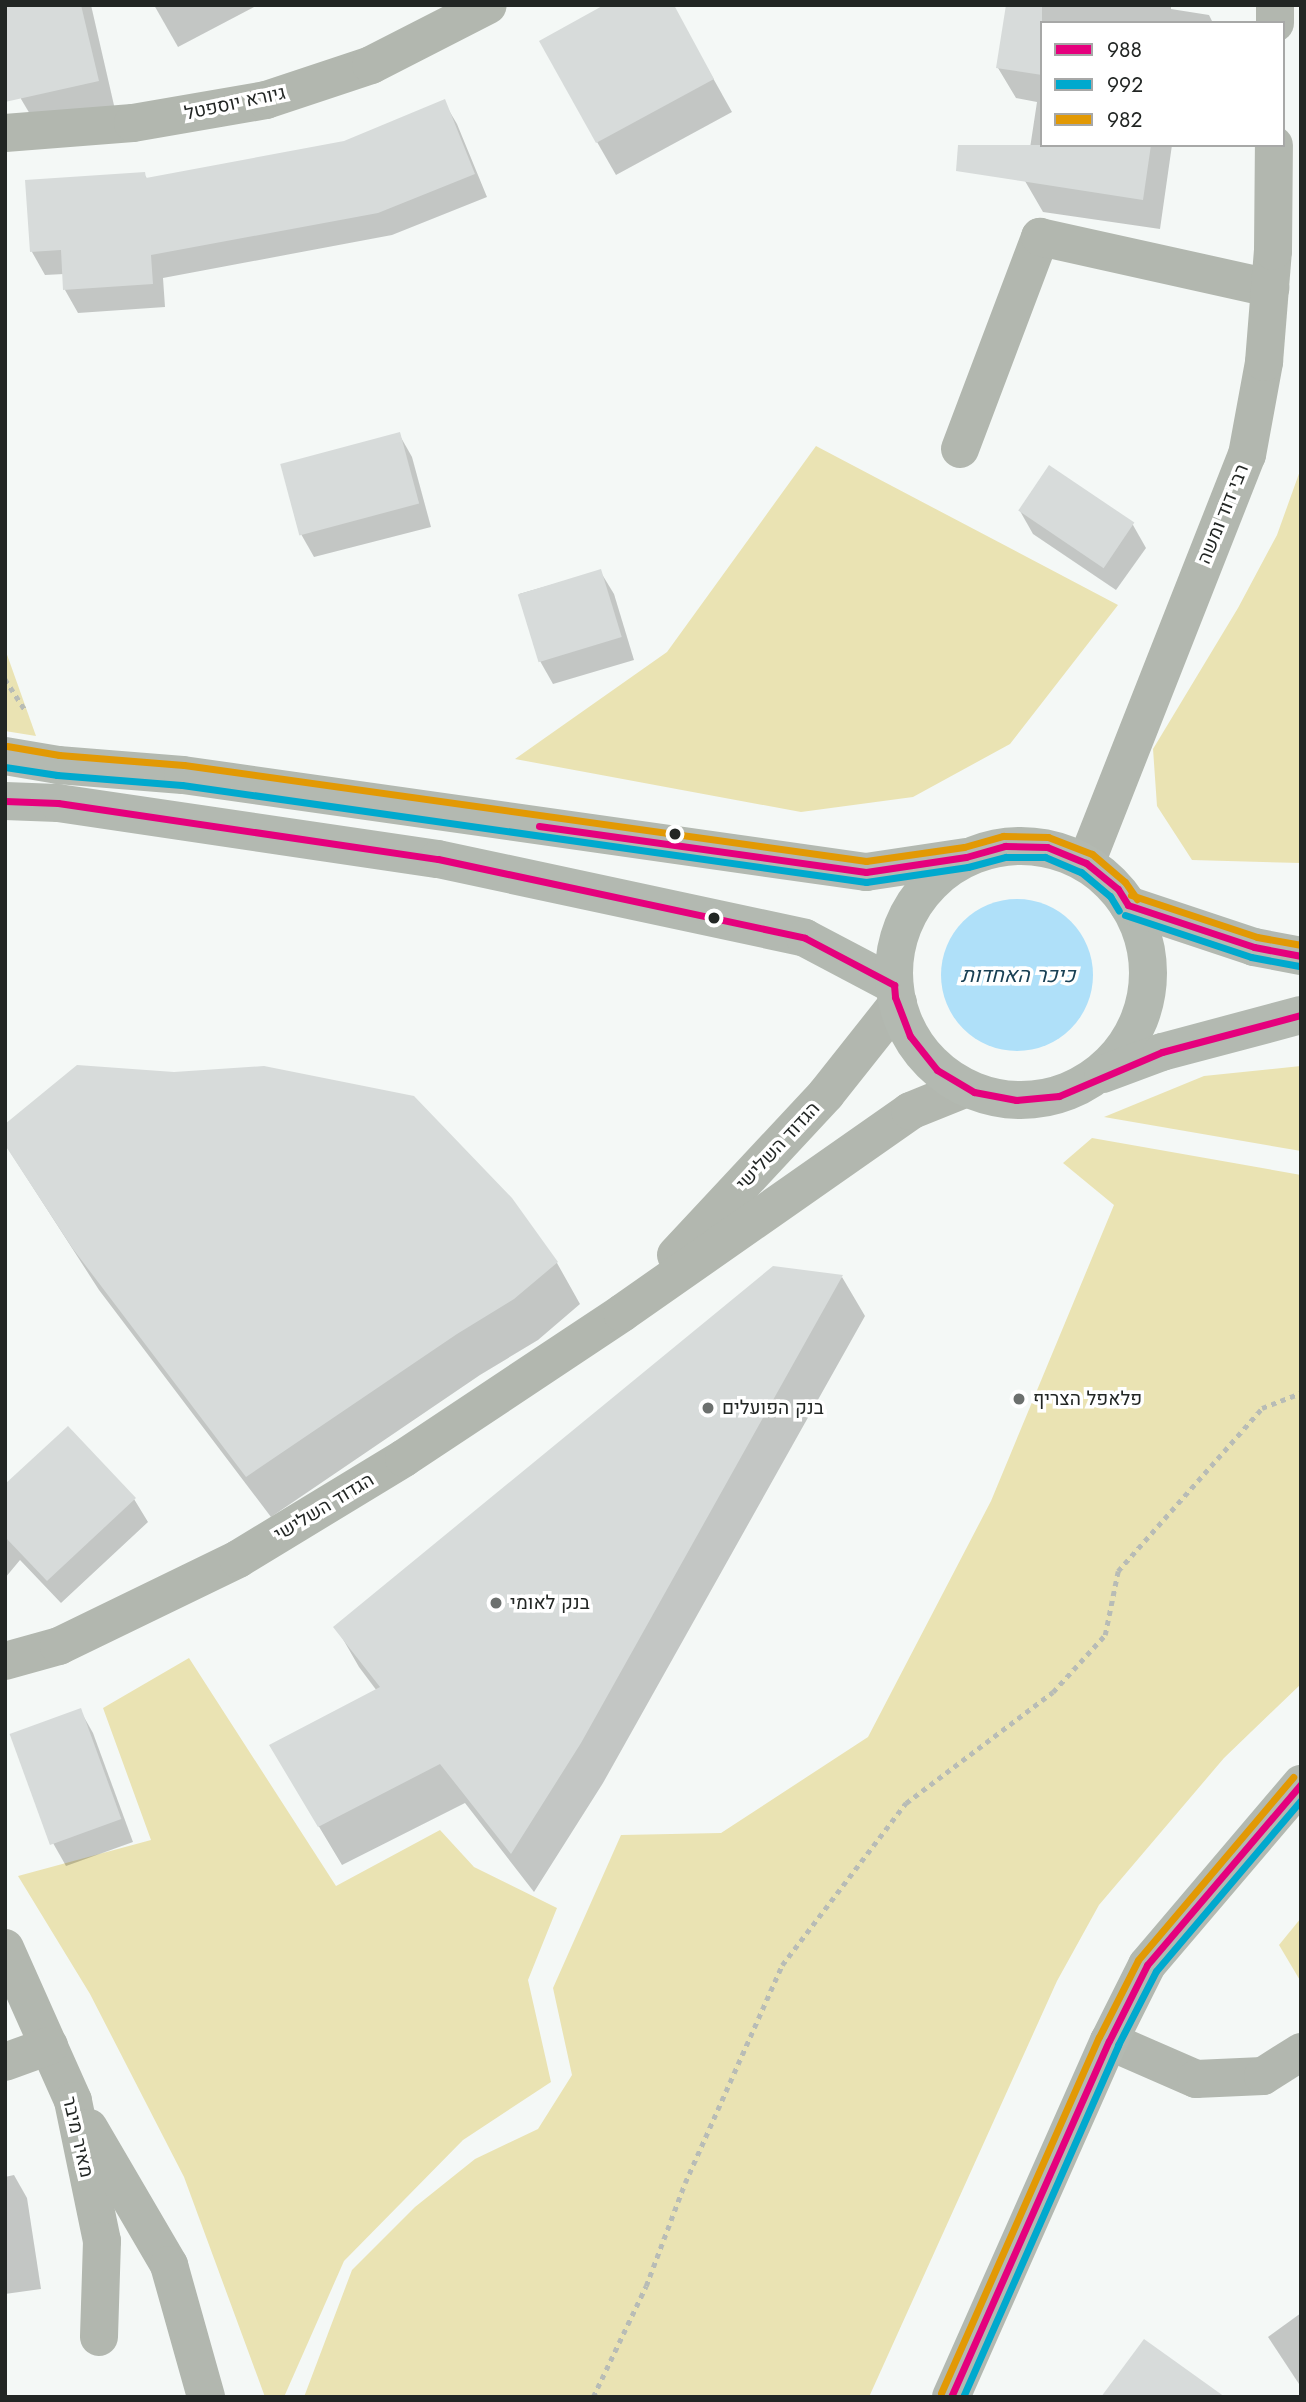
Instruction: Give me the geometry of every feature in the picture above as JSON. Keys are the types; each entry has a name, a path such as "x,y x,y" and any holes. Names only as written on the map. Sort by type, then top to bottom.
{"main road":[{"path":"5,756 58,765 183,775 866,872 966,858 1005,846 1047,848 1086,863 1118,889 1140,925 1149,965 1146,1006 1128,1045 1098,1076"},
{"path":"5,801 58,803 438,859 805,938 896,994"},
{"path":"966,858 931,882 906,915 894,955 896,994 910,1036 937,1070 974,1092 1023,1100 1059,1096 1098,1076 1162,1052 1301,1015"},
{"path":"1128,905 1254,947 1301,956"},
{"path":"951,2397 1109,2041 1147,1965 1301,1784"}],"street":[{"name":"גיורא יוספטל","path":"5,133 132,123 266,100 371,65 488,5"},
{"name":"רבי דוד ומשה","path":"1086,863 1247,455 1264,362 1270,288 1274,147"},
{"path":"960,449 1040,237 1270,288"},
{"name":"הגדוד השלישי","path":"622,1313 826,1094 896,994"},
{"name":"הגדוד השלישי","path":"5,1661 59,1646 238,1559 404,1458 622,1313 910,1111 967,1088"},
{"name":"מאיר מיבר","path":"5,1948 72,2101 102,2241 99,2337"},
{"path":"1109,2041 1196,2079 1263,2076 1301,2052"},
{"path":"5,2062 48,2046"},
{"path":"72,2101 169,2265 206,2397"}],"path":[{"path":"593,2397 646,2286 685,2183 782,1965 905,1803 1053,1692 1105,1635 1118,1571 1262,1408 1301,1392"}],"shaded area":[{"path":"816,446 1118,605 1010,744 913,797 801,812 515,759 667,652"},
{"path":"1301,468 1301,863 1192,860 1157,806 1153,749 1238,608 1277,535"},
{"path":"5,649 36,736 5,731"},
{"path":"1301,1066 1301,1151 1104,1117 1204,1076"},
{"path":"1092,1138 1301,1175 1301,1684 1224,1758 1099,1905 1057,1981 869,2397 304,2397 352,2270 415,2207 475,2159 538,2129 572,2075 553,1988 621,1835 721,1833 868,1737 991,1501 1114,1205 1063,1163"},
{"path":"189,1658 336,1886 440,1830 474,1867 557,1908 528,1980 551,2082 463,2140 344,2261 284,2397 265,2397 184,2177 90,1994 18,1876 151,1840 103,1708"},
{"path":"1301,1918 1301,1982 1279,1945"}],"water":[{"name":"כיכר האחדות","path":"1017,899 1046,905 1071,921 1087,946 1093,975 1087,1004 1071,1029 1046,1045 1017,1051 988,1045 963,1029 947,1004 941,975 947,946 963,921 988,905"}],"building":[{"path":"5,5 81,5 99,81 5,102"},
{"path":"604,5 674,5 714,79 596,143 539,41"},
{"path":"1006,5 1042,5 1040,75 996,68"},
{"path":"445,99 475,174 378,213 151,255 153,284 63,290 61,250 30,252 25,180 145,172 146,178 344,141"},
{"path":"958,145 1151,147 1143,200 956,171"},
{"path":"400,432 419,503 299,536 280,464"},
{"path":"1049,465 1134,523 1104,568 1018,511"},
{"path":"601,569 622,637 539,662 518,594"},
{"path":"77,1065 174,1072 264,1066 414,1096 512,1198 558,1262 514,1299 457,1334 246,1477 73,1249 5,1145 5,1124"},
{"path":"773,1266 843,1275 581,1743 511,1854 440,1764 318,1827 269,1745 380,1687 333,1627"},
{"path":"68,1426 136,1498 47,1581 5,1537 5,1484"},
{"path":"81,1708 121,1819 50,1845 10,1734"},
{"path":"1144,2339 1225,2397 1101,2397"}],"transit line":[{"name":"982","path":"7,746 59,755 184,765 866,861 964,847 1003,836 1048,837 1092,854 1125,882 1137,899"},
{"name":"992","path":"5,767 57,775 182,785 866,882 968,867 1006,857 1045,857 1081,872 1110,896 1119,911"},
{"name":"988","path":"5,801 58,803 438,859 805,938 894,985 895,997 910,1036 937,1070 974,1092 1016,1100 1059,1096 1162,1052 1301,1015"},
{"name":"988","path":"539,826 866,872 966,857 1005,846 1047,847 1086,863 1118,889 1128,905 1254,947 1301,956"},
{"name":"982","path":"1131,895 1257,937 1301,945"},
{"name":"992","path":"1125,915 1251,957 1299,966"},
{"name":"982","path":"941,2393 1099,2037 1138,1960 1293,1777"},
{"name":"988","path":"951,2397 1109,2041 1147,1965 1301,1784"},
{"name":"992","path":"963,2397 1118,2045 1156,1971 1301,1800"}],"place":[{"name":"פלאפל הצריף","path":"1019,1399"},
{"name":"בנק הפועלים","path":"708,1408"},
{"name":"בנק לאומי","path":"496,1603"}]}
